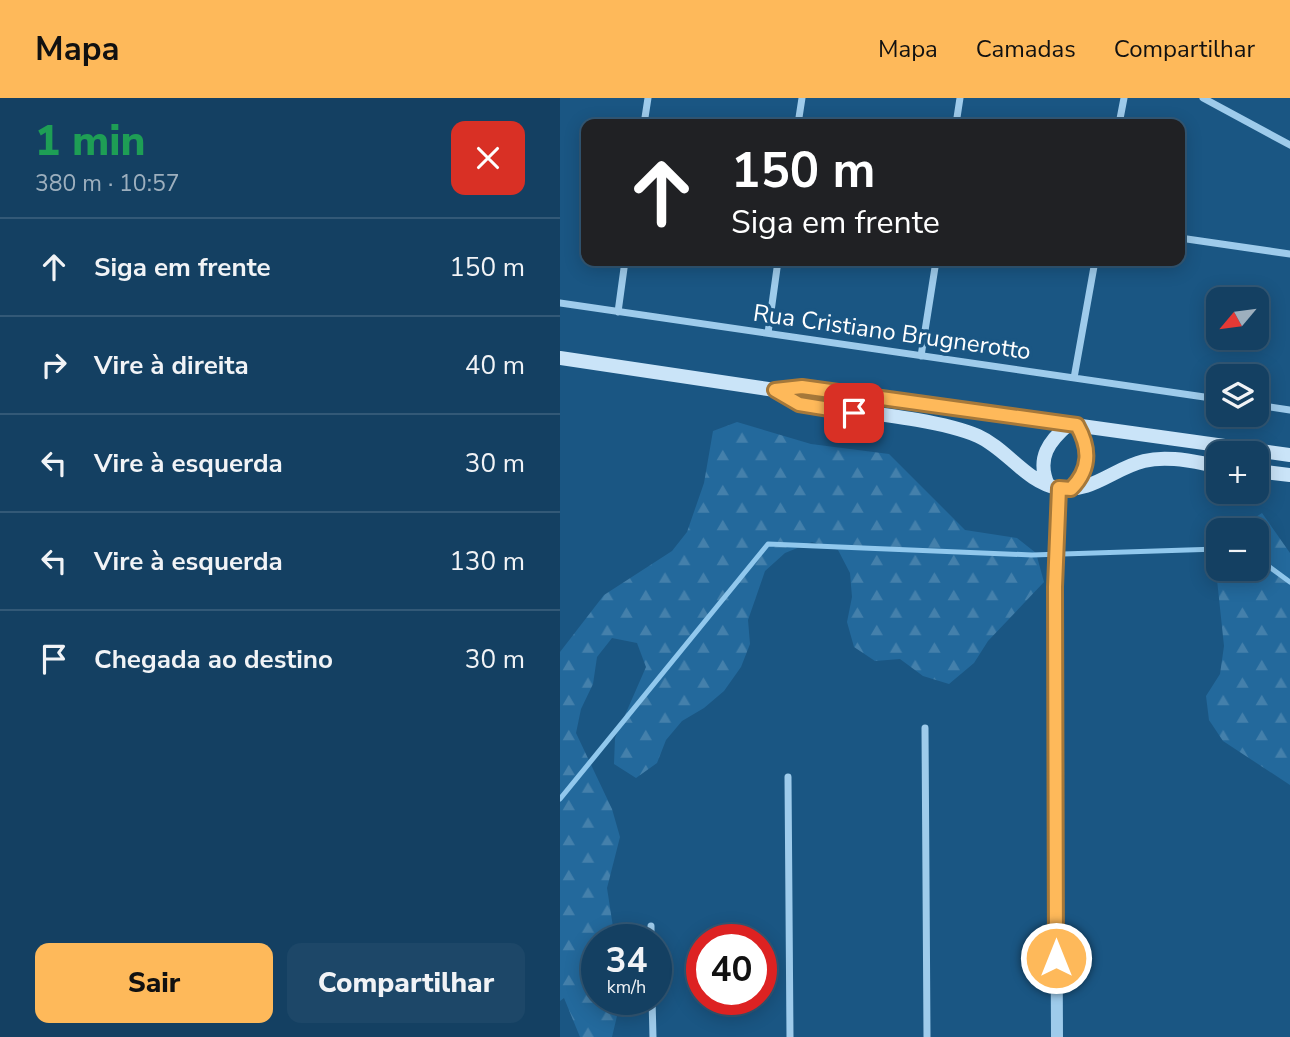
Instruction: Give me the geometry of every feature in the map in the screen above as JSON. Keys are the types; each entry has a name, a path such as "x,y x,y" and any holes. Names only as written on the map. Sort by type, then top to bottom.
{"main road":[{"path":"560,358 775,390 802,387 1290,455"},
{"path":"775,390 799,404 966,432 995,445 1030,474 1059,487 1095,484 1147,460 1168,459 1206,464"},
{"path":"1059,487 1081,477 1087,461 1086,443 1073,424"},
{"path":"1059,487 1043,469 1045,452 1054,436 1073,424"},
{"path":"1269,473 1290,475"}],"street":[{"path":"645,119 648,98"},
{"path":"799,119 802,98"},
{"path":"957,119 960,98"},
{"path":"1120,119 1124,98"},
{"path":"1203,98 1290,145"},
{"path":"1185,239 1290,254"},
{"path":"618,312 624,266"},
{"path":"768,334 777,266"},
{"path":"921,356 935,266"},
{"path":"1074,378 1094,266"},
{"name":"Rua Cristiano Brugnerotto","path":"560,303 1206,397"},
{"path":"1269,407 1290,410"},
{"path":"1057,1037 1055,587 1059,487"},
{"path":"925,728 926,1037"},
{"path":"788,777 790,1037"},
{"path":"652,1015 653,1037"}],"green space":[{"path":"737,422 811,444 889,454 965,530 1017,538 1036,553 1044,582 988,641 974,663 949,684 923,676 900,659 875,661 854,647 847,622 852,597 850,573 838,550 812,542 785,553 765,571 748,620 750,644 741,667 724,691 704,708 682,721 666,740 657,763 636,778 614,764 615,738 646,667 637,643 612,638 597,657 593,684 581,709 576,733 612,809 620,837 607,888 613,924 581,924 581,1015 617,1015 612,1037 580,1037 564,998 560,1001 560,652 604,595 672,551 687,532 704,483 713,431"},
{"path":"1269,523 1290,553 1290,785 1223,741 1209,720 1206,696 1220,674 1224,646 1217,581 1269,581"}],"waterway":[{"path":"560,799 768,544 1032,555 1206,549"},
{"path":"1269,567 1290,582"}],"route":[{"path":"854,413 799,404 775,390 802,387 1077,425 1086,443 1087,461 1081,477 1071,489 1059,488 1055,587 1056,958"}]}
